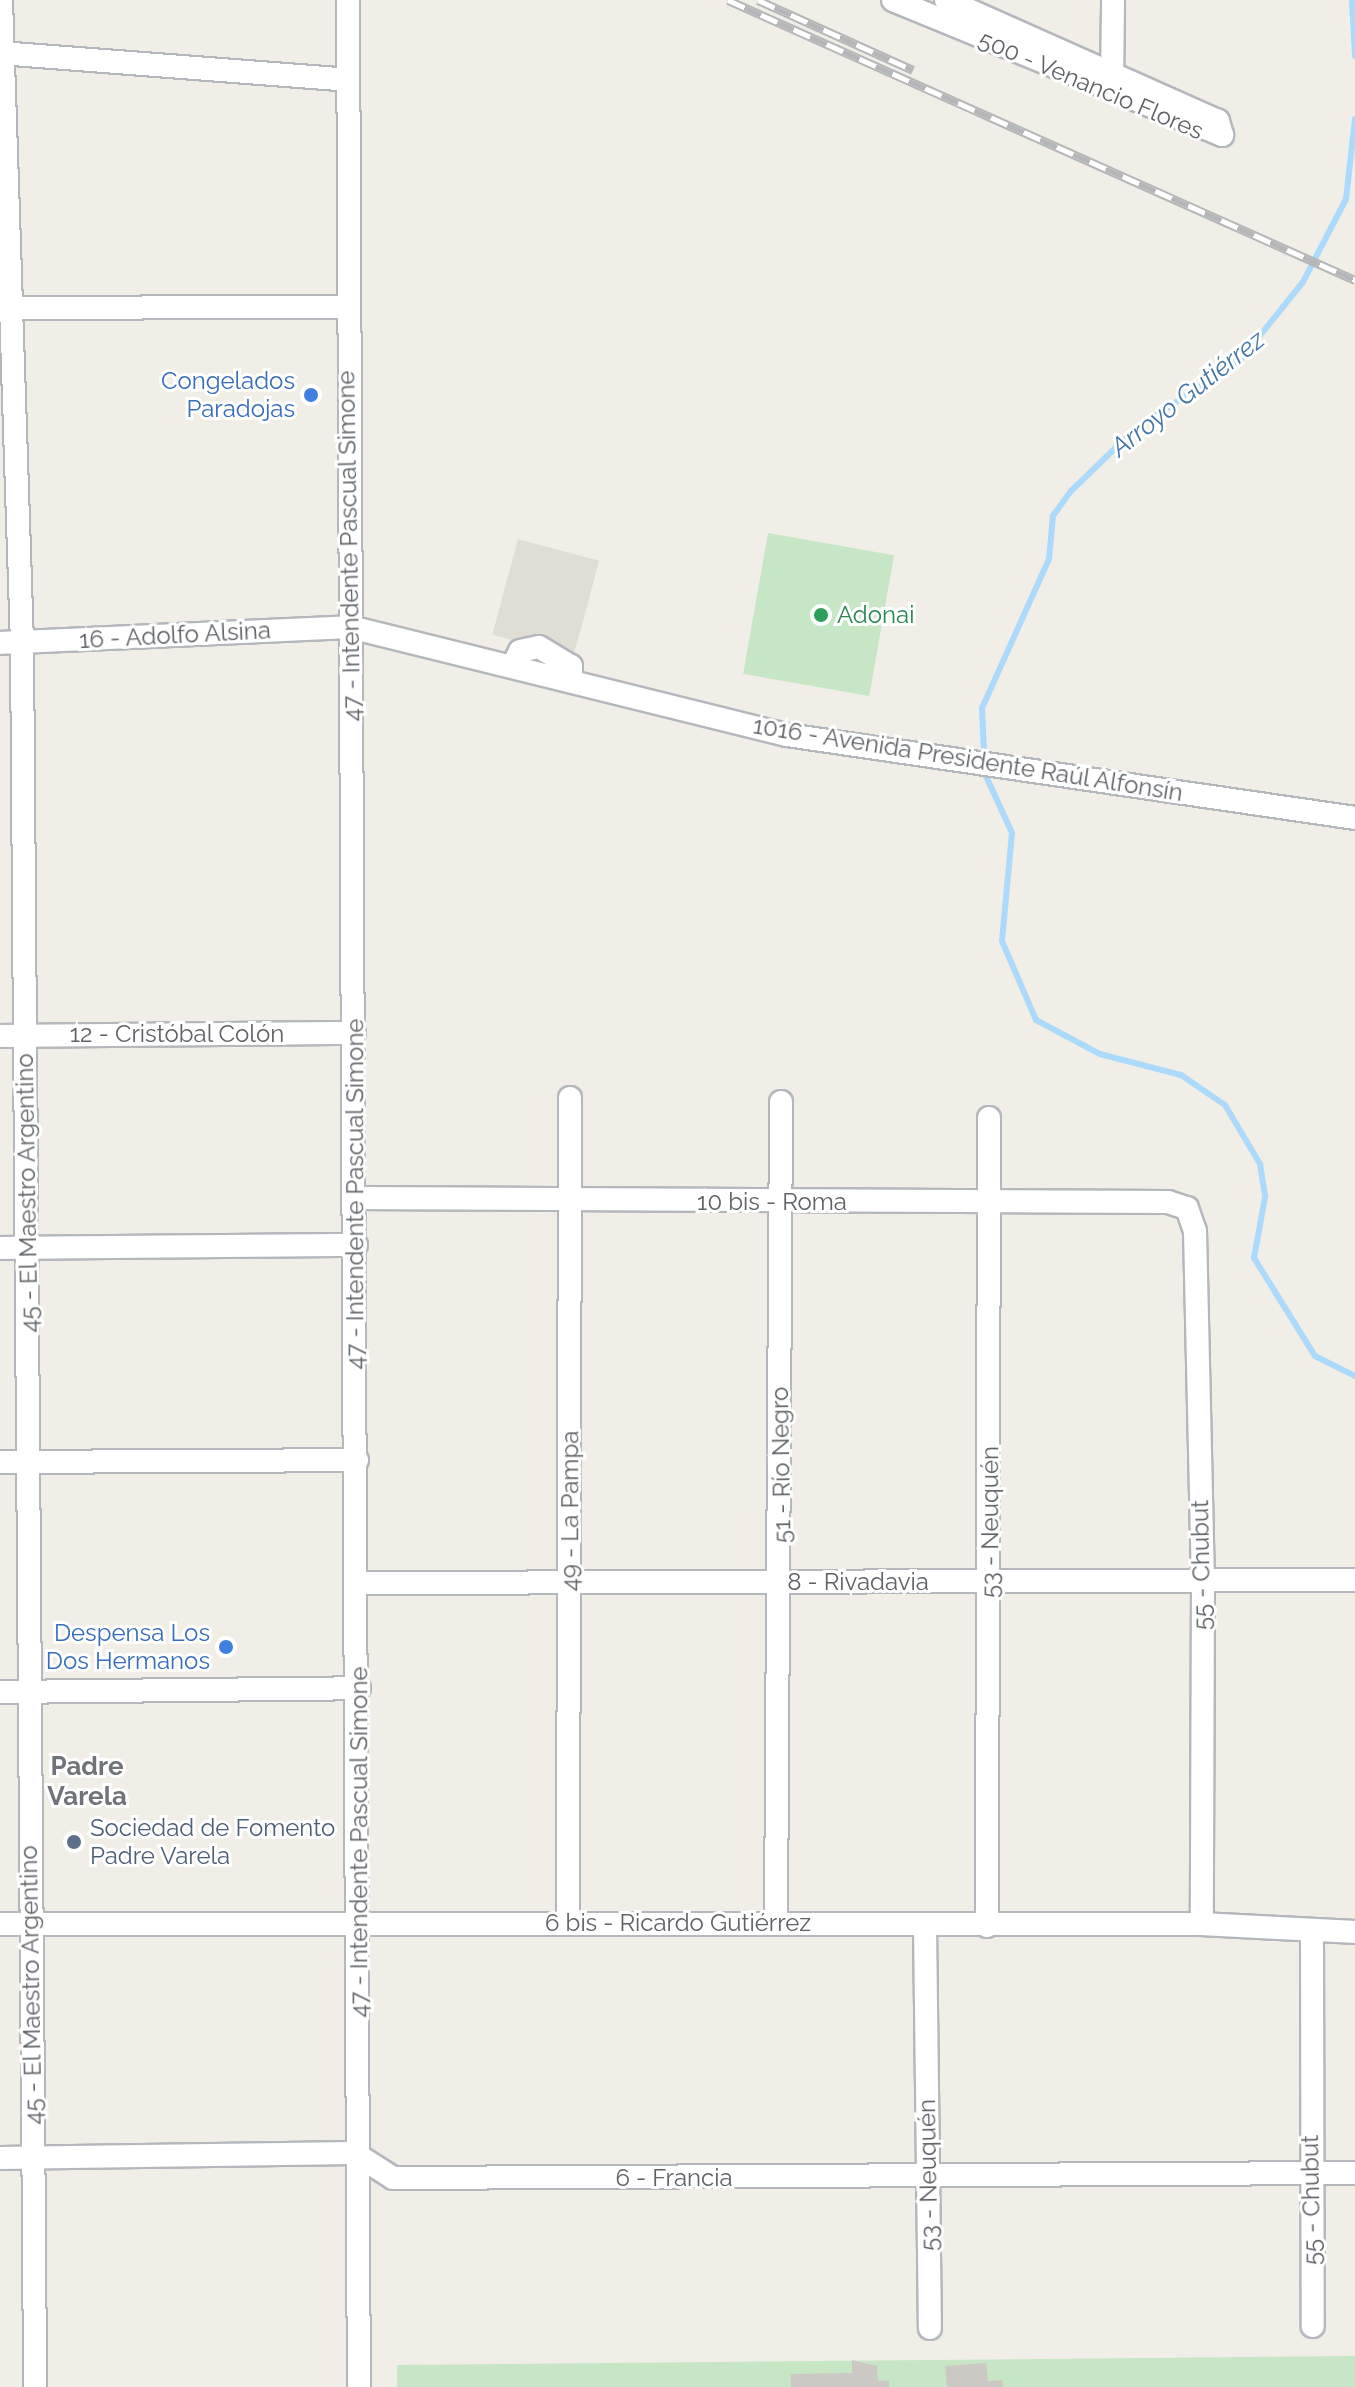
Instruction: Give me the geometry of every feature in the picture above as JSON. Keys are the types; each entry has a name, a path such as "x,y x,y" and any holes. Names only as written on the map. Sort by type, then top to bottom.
{"street":[{"name":"45 - El Maestro Argentino","path":"1,0 11,642 30,1248 29,1923 35,2387"},
{"name":"47 - Intendente Pascual Simone","path":"348,0 347,307 360,1583 360,1921 354,2153 359,2387"},
{"name":"500 - Venancio Flores","path":"893,0 957,28 1112,85"},
{"path":"1112,85 1113,0"},
{"path":"954,2 957,28"},
{"name":"500 - Venancio Flores","path":"954,2 1112,85"},
{"path":"1,54 348,80"},
{"path":"4,308 347,307"},
{"name":"16 - Adolfo Alsina","path":"11,642 350,627"},
{"name":"1016 - Avenida Presidente Raúl Alfonsín","path":"350,627 514,663 787,735 1355,818"},
{"name":"12 - Cristóbal Colón","path":"0,1036 354,1033"},
{"name":"49 - La Pampa","path":"568,1923 570,1098"},
{"name":"51 - Río Negro","path":"776,1923 783,1582 777,1204 781,1102"},
{"name":"53 - Neuquén","path":"987,1926 989,1118"},
{"name":"10 bis - Roma","path":"355,1198 777,1204 989,1202 1187,1208"},
{"name":"55 - Chubut","path":"1187,1208 1195,1231 1203,1581 1202,1924"},
{"path":"0,1248 356,1245"},
{"path":"0,1462 357,1460"},
{"name":"8 - Rivadavia","path":"360,1583 1355,1580"},
{"path":"0,1692 359,1688"},
{"name":"6 bis - Ricardo Gutiérrez","path":"0,1924 360,1921 987,1926 1202,1924 1355,1932"},
{"name":"53 - Neuquén","path":"925,1925 930,2328"},
{"name":"55 - Chubut","path":"1312,1931 1310,2175 1313,2326"},
{"path":"0,2158 354,2153"},
{"name":"6 - Francia","path":"354,2153 393,2178 928,2178 1355,2173"}],"shaded area":[{"path":"518,539 599,561 574,656 492,635"}],"green space":[{"name":"Adonai","path":"768,533 894,555 869,696 743,674"},
{"path":"1355,2356 1355,2387 397,2387 397,2365"}],"building":[{"path":"852,2360 877,2366 878,2381 889,2380 889,2387 791,2387 791,2374 852,2373"},
{"path":"986,2363 988,2381 1002,2380 1003,2387 947,2387 945,2366"}],"waterway":[{"name":"Arroyo Gutiérrez","path":"1352,0 1355,56"},
{"name":"Arroyo Gutiérrez","path":"1355,119 1346,199 1303,282 1241,359 1134,430 1071,491 1053,516 1049,559 982,708 985,774 1012,833 1002,941 1036,1020 1100,1054 1181,1075 1225,1105 1260,1164 1265,1197 1254,1258 1315,1356 1355,1376"}],"railway":[{"path":"728,0 1355,280"},
{"path":"758,0 913,70"}],"place":[{"name":"Congelados Paradojas","path":"311,395"},
{"name":"Adonai","path":"821,615"},
{"name":"Despensa Los Dos Hermanos","path":"226,1647"},
{"name":"Sociedad de Fomento Padre Varela","path":"74,1842"}],"district":[{"name":"Padre Varela","path":"87,1782"}]}
